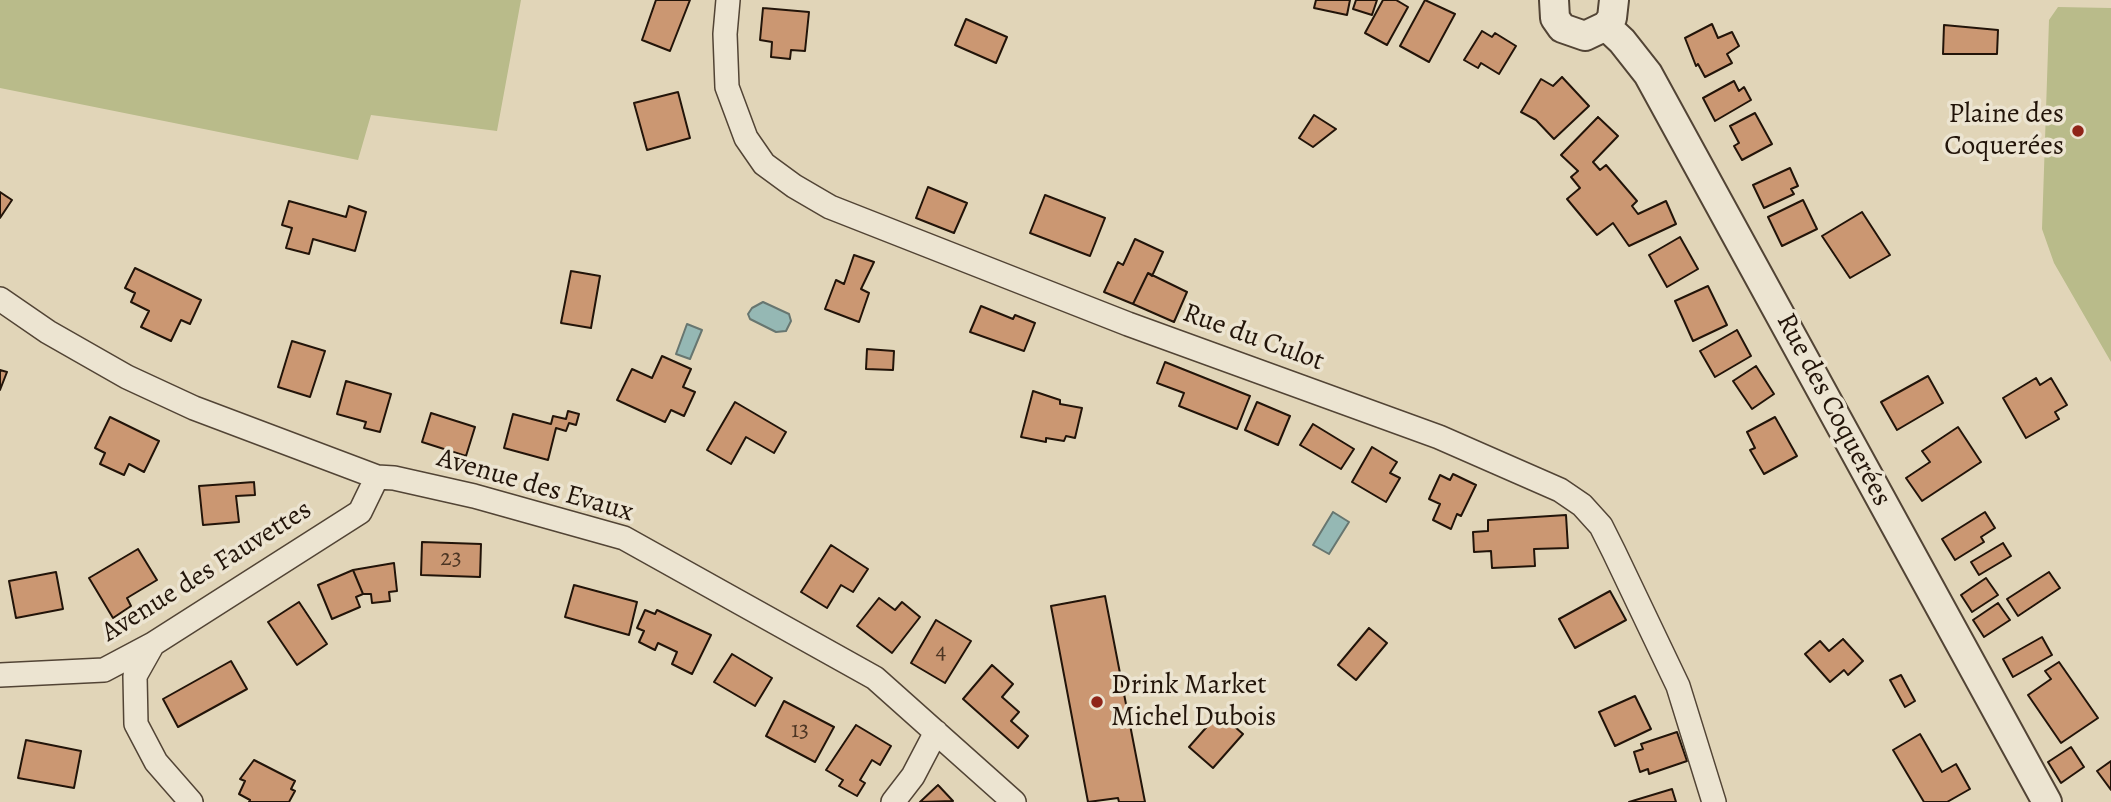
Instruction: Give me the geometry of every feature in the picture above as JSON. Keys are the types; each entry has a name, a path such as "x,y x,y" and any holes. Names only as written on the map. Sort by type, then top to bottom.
{"street":[{"name":"Rue du Culot","path":"728,0 724,34 727,87 746,138 764,163 794,186 830,207 1128,324 1439,437 1560,490 1582,505 1601,526 1678,686 1714,802"},
{"path":"1554,0 1555,18 1562,28 1573,34 1585,36 1596,33 1610,13"},
{"name":"Rue des Coquerées","path":"1610,13 1622,40 1648,74 2047,802"},
{"name":"Avenue des Evaux","path":"0,299 48,332 127,377 194,408 377,477 394,478 474,496 624,538 875,678 1014,802"},
{"name":"Avenue des Fauvettes","path":"0,675 104,670 153,644 360,512 377,477"},
{"path":"153,644 135,676 136,724 156,761 191,802"},
{"path":"893,802 913,776 936,732"}],"green space":[{"path":"0,0 521,0 497,131 371,115 358,160 0,88"},
{"name":"Plaine des Coquerées","path":"2058,7 2111,8 2111,362 2054,263 2042,229 2049,20"}],"water":[{"path":"763,302 789,314 791,321 786,331 776,332 750,319 748,314 752,308"},
{"path":"687,324 702,330 690,359 676,354"},
{"path":"1333,512 1349,522 1329,554 1313,545"}],"building":[{"path":"656,0 690,0 670,51 642,40"},
{"path":"1316,0 1350,0 1347,15 1314,8"},
{"path":"1356,0 1377,0 1372,15 1353,9"},
{"path":"1383,0 1396,0 1408,7 1387,45 1365,33"},
{"path":"1425,0 1455,14 1429,62 1400,46"},
{"path":"763,8 809,12 805,51 791,50 790,59 771,57 772,42 760,40"},
{"path":"966,19 1007,37 996,63 955,45"},
{"path":"1712,24 1718,38 1732,32 1739,46 1727,54 1732,63 1705,77 1698,64 1696,66 1685,38"},
{"path":"1944,25 1998,30 1997,54 1943,54"},
{"path":"1482,31 1492,37 1495,33 1516,46 1499,74 1481,63 1478,68 1464,60"},
{"path":"1562,77 1589,106 1554,139 1536,120 1521,112 1541,79 1553,86"},
{"path":"1734,81 1739,91 1744,87 1751,100 1715,121 1703,98"},
{"path":"678,92 690,138 647,150 634,103"},
{"path":"1755,113 1772,144 1742,160 1734,146 1739,143 1730,126"},
{"path":"1314,115 1336,129 1313,147 1299,138"},
{"path":"1598,117 1618,136 1593,162 1600,170 1606,165 1637,201 1632,206 1638,214 1666,201 1676,224 1629,246 1613,223 1597,235 1567,199 1580,188 1571,177 1578,171 1561,155"},
{"path":"1790,168 1798,186 1791,189 1794,194 1764,208 1753,185"},
{"path":"928,187 967,203 954,233 916,218"},
{"path":"0,192 12,200 0,218"},
{"path":"1045,195 1105,218 1090,256 1030,233"},
{"path":"1803,200 1817,229 1782,246 1768,217"},
{"path":"289,201 346,217 349,206 366,212 355,251 313,239 309,254 286,248 292,228 282,225"},
{"path":"1862,212 1890,255 1850,278 1822,236"},
{"path":"1680,237 1698,269 1667,287 1649,255"},
{"path":"1135,239 1163,252 1152,276 1148,273 1133,304 1104,292 1118,262 1123,265"},
{"path":"854,255 874,262 861,289 869,293 859,322 825,309 836,280 844,284"},
{"path":"135,268 201,300 190,324 181,320 171,341 141,327 149,311 131,302 135,293 125,288"},
{"path":"571,271 600,276 591,328 561,323"},
{"path":"1148,273 1187,292 1174,322 1133,304"},
{"path":"1708,286 1727,325 1693,341 1675,301"},
{"path":"981,306 1013,319 1015,315 1035,323 1024,351 970,332"},
{"path":"1737,330 1751,356 1715,377 1700,351"},
{"path":"292,341 325,351 310,397 278,387"},
{"path":"867,349 894,351 893,370 866,369"},
{"path":"662,356 691,369 683,387 695,392 684,416 671,410 665,422 617,400 632,369 652,378"},
{"path":"1165,362 1250,396 1237,429 1179,406 1184,393 1157,383"},
{"path":"1756,366 1774,394 1752,409 1733,381"},
{"path":"0,370 7,372 0,390"},
{"path":"1928,376 1943,403 1897,430 1881,402"},
{"path":"2036,378 2040,385 2051,378 2067,405 2055,412 2059,419 2026,438 2003,398"},
{"path":"346,381 391,394 380,432 364,428 366,422 337,414"},
{"path":"1033,391 1060,400 1060,404 1082,408 1075,438 1066,436 1064,441 1046,438 1046,442 1021,437"},
{"path":"735,402 786,432 774,453 746,437 731,464 707,450"},
{"path":"1257,402 1290,416 1278,445 1245,430"},
{"path":"568,411 579,414 576,425 569,423 566,431 556,428 548,460 504,448 513,414 551,424 553,416 566,419"},
{"path":"431,413 475,427 466,456 422,442"},
{"path":"110,417 159,441 144,472 129,464 124,475 100,464 105,453 95,448"},
{"path":"1775,417 1797,456 1764,474 1750,450 1755,448 1747,432"},
{"path":"1313,424 1354,449 1341,469 1300,445"},
{"path":"1958,427 1981,462 1922,501 1906,478 1930,462 1922,451"},
{"path":"1372,447 1397,462 1390,473 1400,478 1386,502 1352,482"},
{"path":"1453,474 1476,485 1461,516 1457,514 1451,529 1433,520 1440,504 1429,499 1440,475 1450,480"},
{"path":"254,482 255,495 236,496 239,522 203,525 199,486"},
{"path":"1985,512 1995,528 1981,537 1984,542 1955,560 1942,539"},
{"path":"1566,515 1568,548 1534,549 1535,566 1492,568 1491,551 1474,552 1473,532 1488,531 1488,520"},
{"path":"422,542 481,544 480,577 421,575"},
{"path":"2003,543 2011,556 1979,575 1971,562"},
{"path":"831,545 868,569 853,592 841,585 827,608 801,592"},
{"path":"138,549 157,580 127,598 131,606 113,618 89,578"},
{"path":"394,563 397,591 389,592 390,601 372,603 371,594 363,594 353,570"},
{"path":"353,570 363,594 356,597 360,607 332,619 318,585"},
{"path":"56,572 63,609 16,618 9,581"},
{"path":"2049,572 2060,588 2018,616 2007,599"},
{"path":"1986,578 1998,595 1972,612 1961,595"},
{"path":"574,585 637,602 629,635 565,617"},
{"path":"1610,591 1626,620 1575,648 1559,619"},
{"name":"Drink Market Michel Dubois","path":"1105,596 1145,802 1119,802 1118,798 1088,802 1051,606"},
{"path":"879,598 895,610 902,602 920,617 892,653 857,626"},
{"path":"299,602 327,644 297,665 268,622"},
{"path":"1998,603 2010,620 1984,637 1973,620"},
{"path":"645,610 655,614 657,610 711,635 692,674 672,664 677,652 658,643 655,650 639,642 644,631 637,628"},
{"path":"936,620 971,641 945,683 911,663"},
{"path":"1369,628 1387,643 1356,680 1338,665"},
{"path":"2042,637 2052,655 2013,677 2003,659"},
{"path":"1843,639 1863,661 1848,675 1844,670 1830,682 1805,654 1820,641 1829,651"},
{"path":"732,654 772,678 755,706 714,682"},
{"path":"231,661 247,689 178,727 163,699"},
{"path":"2059,662 2098,718 2061,743 2028,695 2051,679 2045,671"},
{"path":"992,665 1013,684 1002,697 1019,712 1011,721 1028,736 1018,748 963,699"},
{"path":"1901,675 1915,701 1905,707 1890,680"},
{"path":"1635,696 1651,729 1615,746 1599,712"},
{"path":"784,701 834,727 815,762 766,736"},
{"path":"1219,713 1243,734 1213,768 1189,747"},
{"path":"856,725 891,746 880,765 872,760 860,780 865,783 857,796 839,786 843,780 826,770"},
{"path":"1677,732 1687,761 1649,774 1648,769 1640,772 1634,752 1643,749 1641,744"},
{"path":"1920,734 1942,772 1956,764 1970,789 1947,802 1924,802 1893,750"},
{"path":"26,740 81,751 74,788 18,778"},
{"path":"2071,747 2084,767 2061,783 2048,762"},
{"path":"254,760 295,781 291,789 295,791 289,802 249,802 250,800 239,794 245,781 240,779"},
{"path":"2111,761 2111,790 2097,771"},
{"path":"938,785 953,801 920,802"},
{"path":"1672,789 1676,802 1629,802"}],"place":[{"name":"Plaine des Coquerées","path":"2078,131"},
{"name":"Drink Market Michel Dubois","path":"1097,702"}]}
